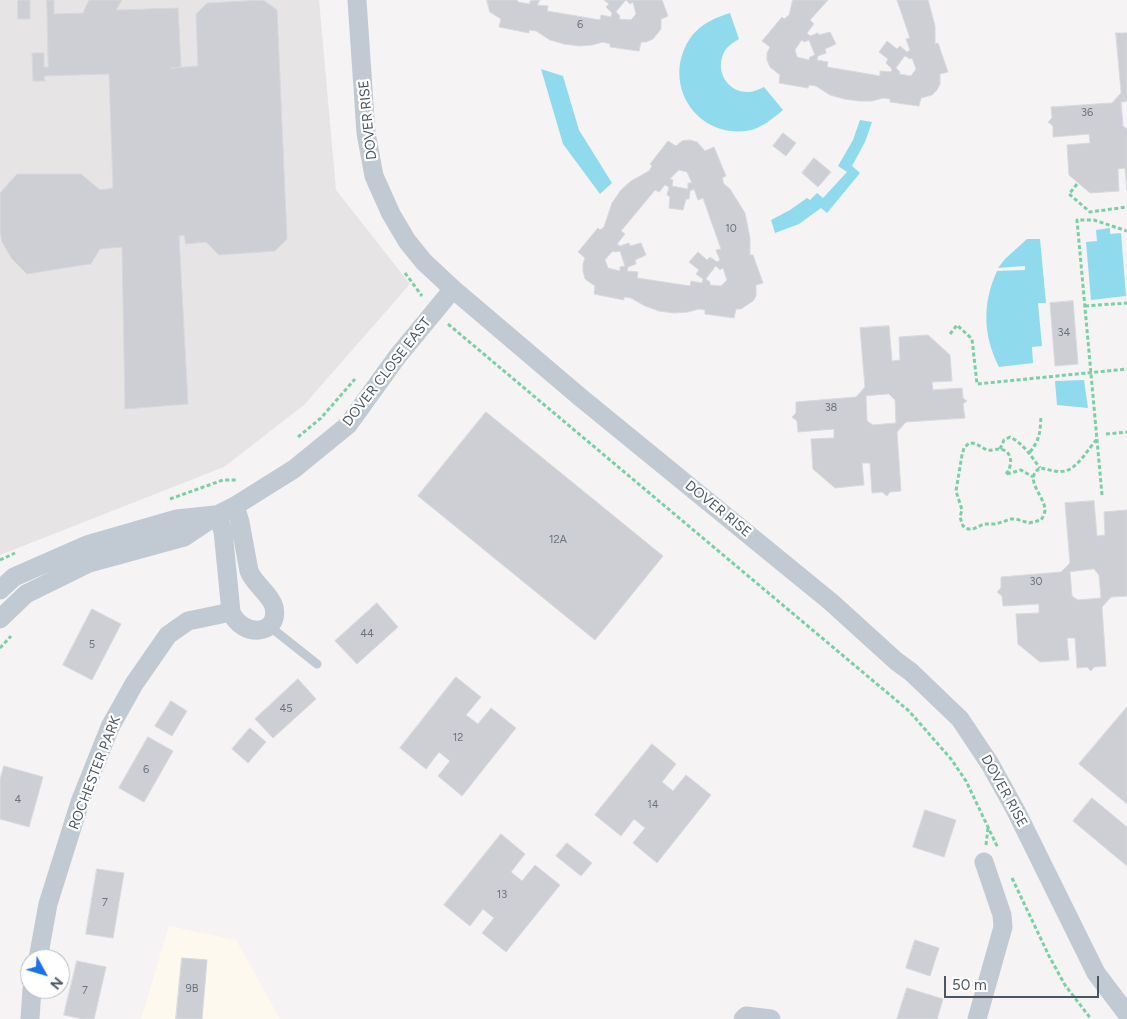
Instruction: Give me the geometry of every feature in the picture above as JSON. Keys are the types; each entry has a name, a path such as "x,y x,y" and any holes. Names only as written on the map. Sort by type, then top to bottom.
{"street":[{"name":"DOVER RISE","path":"357,0 366,133 374,176 391,214 407,241 424,262 453,289 580,397 831,602 960,719 990,764 1016,811 1096,973 1127,1014"},
{"name":"DOVER CLOSE EAST","path":"0,590 20,586 87,545 177,519 217,515 235,506 294,469 348,425 397,357 453,289"},
{"path":"217,515 223,531 231,612 235,620 248,630 262,630 269,626 274,617 274,606 252,578 249,571 240,522 235,506"},
{"name":"DOVER CLOSE EAST","path":"0,619 20,586"},
{"name":"ROCHESTER PARK","path":"40,949 48,904 80,802 110,727 134,684 168,635 188,621 231,612"},
{"path":"977,1019 1003,928 992,858"},
{"path":"30,1019 31,999"},
{"path":"743,1019 746,1016 771,1019"}],"lane":[{"path":"269,626 317,664"}],"path":[{"path":"1077,184 1069,194 1090,212 1127,207"},
{"path":"1102,495 1077,220 1094,220 1127,231"},
{"path":"1084,306 1127,303"},
{"path":"446,323 909,711 951,759 966,781 992,858"},
{"path":"950,334 957,325 972,339 977,384 1127,369"},
{"path":"292,443 321,418 360,373"},
{"path":"1030,452 1039,438 1041,416"},
{"path":"1106,434 1127,432"},
{"path":"1000,449 1004,440 1010,437 1030,452 1040,468 1064,471 1074,466 1097,439"},
{"path":"1033,477 1021,470 1006,474 1011,466 1010,457 1006,451 1000,449 988,450 976,442 969,442 964,448 956,491 962,510 960,517 963,526 973,530 984,524 996,524 1011,519 1029,523 1041,520 1045,508 1034,484 1033,477 1036,470 1040,468"},
{"path":"167,500 223,480 240,480"},
{"path":"0,560 18,552"},
{"path":"1008,871 1053,964 1065,985 1091,1019"}],"shaded area":[{"path":"0,0 319,0 336,190 410,284 304,405 224,467 0,555"},
{"path":"169,926 236,940 280,1019 141,1019"}],"water":[{"path":"730,13 739,39 727,48 722,56 721,64 724,78 728,84 741,91 751,92 764,87 783,110 761,126 746,131 728,131 712,125 698,116 688,104 682,89 679,73 682,57 693,34 709,22"},
{"path":"541,69 563,76 579,130 612,183 600,194 563,144"},
{"path":"860,120 872,122 865,142 852,166 860,173 827,213 821,208 799,224 775,233 771,220 807,198 810,200 817,193 823,198 847,172 838,166 853,140"},
{"path":"1110,228 1110,234 1121,233 1126,296 1091,300 1086,242 1097,241 1096,230"},
{"path":"1027,239 1040,239 1046,303 1038,303 1042,346 1032,347 1033,363 999,367 987,331 986,319 989,295 997,271 1025,270 1025,266 998,268"},
{"path":"1084,380 1088,408 1057,405 1055,381"}],"building":[{"path":"18,0 30,0 30,19 18,19"},
{"path":"47,0 54,0 54,14 83,13 89,0 122,0 116,10 178,8 181,67 171,68 198,66 196,14 207,3 263,0 277,10 287,239 275,251 219,255 206,242 186,244 184,235 179,236 188,404 125,409 122,247 100,249 90,265 27,274 12,259 2,242 0,232 0,193 17,174 81,174 100,190 113,188 109,74 44,76 45,81 33,81 32,53 44,53 44,67 48,67"},
{"path":"487,0 517,0 518,2 530,4 530,1 540,0 537,5 548,6 547,11 600,20 601,15 611,17 612,13 606,7 609,4 604,0 626,0 662,0 668,16 661,19 661,29 653,39 641,42 639,51 610,47 610,44 603,42 579,46 564,44 550,40 536,31 529,30 529,33 499,27 501,19 490,12","holes":["626,0 630,4 633,2 636,14 631,20 619,19 620,16 616,12"]},
{"path":"793,0 828,0 810,20 814,24 807,33 810,36 830,32 836,44 825,49 826,53 818,56 817,60 828,62 827,67 880,76 880,71 891,72 892,69 886,63 888,59 879,52 887,41 897,49 900,46 907,52 910,50 906,39 910,38 897,0 928,0 935,26 935,44 938,43 948,72 940,74 940,84 937,90 932,95 921,98 919,106 890,102 890,99 883,98 872,101 844,99 830,95 816,86 809,85 808,88 779,83 780,75 770,67 767,60 767,53 770,47 762,41 782,17 784,19 789,15","holes":["802,40 804,42 809,40 815,55 810,57 809,60 797,57 795,50","905,56 910,59 912,58 916,69 911,76 899,74 900,72 896,68"]},
{"path":"1116,33 1127,33 1127,101 1121,102 1123,126 1127,129 1127,190 1125,168 1118,169 1119,191 1090,193 1069,175 1067,145 1090,143 1089,134 1053,137 1053,126 1048,122 1052,118 1051,107 1112,103 1121,93"},
{"path":"783,133 796,143 786,156 773,146"},
{"path":"690,140 697,142 705,151 714,147 726,176 722,178 724,184 730,189 745,213 750,238 750,255 753,255 763,283 756,285 756,296 753,301 741,309 736,309 734,318 705,314 705,310 699,309 674,313 659,311 631,298 624,297 624,300 594,294 595,286 585,279 583,264 585,258 578,252 598,228 600,230 604,227 612,203 621,190 631,181 649,171 652,166 650,164 668,141 676,146 682,141","holes":["679,170 687,172 692,183 688,183 688,189 672,186 673,180 670,179","665,185 669,187 667,195 670,197 669,208 683,210 686,199 689,199 690,191 694,189 698,200 703,198 721,249 716,250 720,260 717,262 710,257 707,260 698,252 689,262 699,270 696,274 703,279 702,283 691,281 690,286 637,278 638,272 627,271 628,267 636,264 635,260 646,255 641,243 630,246 629,243 620,246 617,244 625,234 621,231 655,190 659,192","613,251 620,251 625,266 620,267 620,271 608,268 605,260","716,266 720,270 723,268 727,280 721,286 710,285 710,282 706,279"]},
{"path":"814,158 831,172 818,187 802,173"},
{"path":"1073,301 1078,364 1055,366 1050,303"},
{"path":"889,326 892,361 900,360 899,337 928,335 950,355 952,381 932,382 933,390 962,388 963,398 967,401 963,404 965,418 906,422 897,432 901,491 890,492 887,496 882,492 872,493 870,463 862,463 864,485 835,488 813,469 811,439 834,438 834,429 798,432 797,421 792,417 796,413 796,402 856,397 865,387 860,328","holes":["889,394 895,400 896,423 873,425 867,421 866,396"]},
{"path":"486,412 663,556 595,640 418,496"},
{"path":"1094,501 1097,536 1105,535 1104,512 1127,510 1127,596 1111,597 1102,607 1106,666 1094,667 1091,671 1087,667 1077,668 1075,638 1067,638 1069,660 1040,662 1018,644 1016,614 1039,613 1039,604 1003,606 1002,596 997,592 1001,588 1001,577 1061,572 1070,563 1065,503","holes":["1094,569 1099,575 1101,598 1078,600 1072,596 1070,572"]},
{"path":"377,603 398,627 357,664 335,641"},
{"path":"92,609 121,624 92,680 63,665"},
{"path":"456,677 481,697 466,715 478,724 491,708 516,728 462,796 438,776 450,761 439,752 426,769 400,748"},
{"path":"298,679 316,699 273,738 255,719"},
{"path":"171,701 187,711 172,736 155,726"},
{"path":"1127,707 1127,804 1079,764"},
{"path":"250,728 266,742 248,763 232,749"},
{"path":"148,737 173,751 144,802 119,788"},
{"path":"652,744 676,764 662,782 673,791 686,775 711,795 657,863 633,843 645,828 634,819 621,836 595,815"},
{"path":"4,766 43,777 29,827 0,819 0,780"},
{"path":"1092,798 1127,827 1127,866 1073,821"},
{"path":"925,810 956,820 944,857 913,847"},
{"path":"501,834 525,854 511,872 522,881 535,865 560,885 506,952 482,933 494,918 483,909 470,926 444,905"},
{"path":"567,843 592,863 581,876 556,856"},
{"path":"97,869 124,873 113,938 86,934"},
{"path":"915,940 939,948 930,976 906,968"},
{"path":"182,958 207,960 202,1019 176,1019"},
{"path":"77,961 106,967 94,1019 64,1015 68,999 70,999 70,990"},
{"path":"907,988 943,999 937,1019 897,1019"}]}
